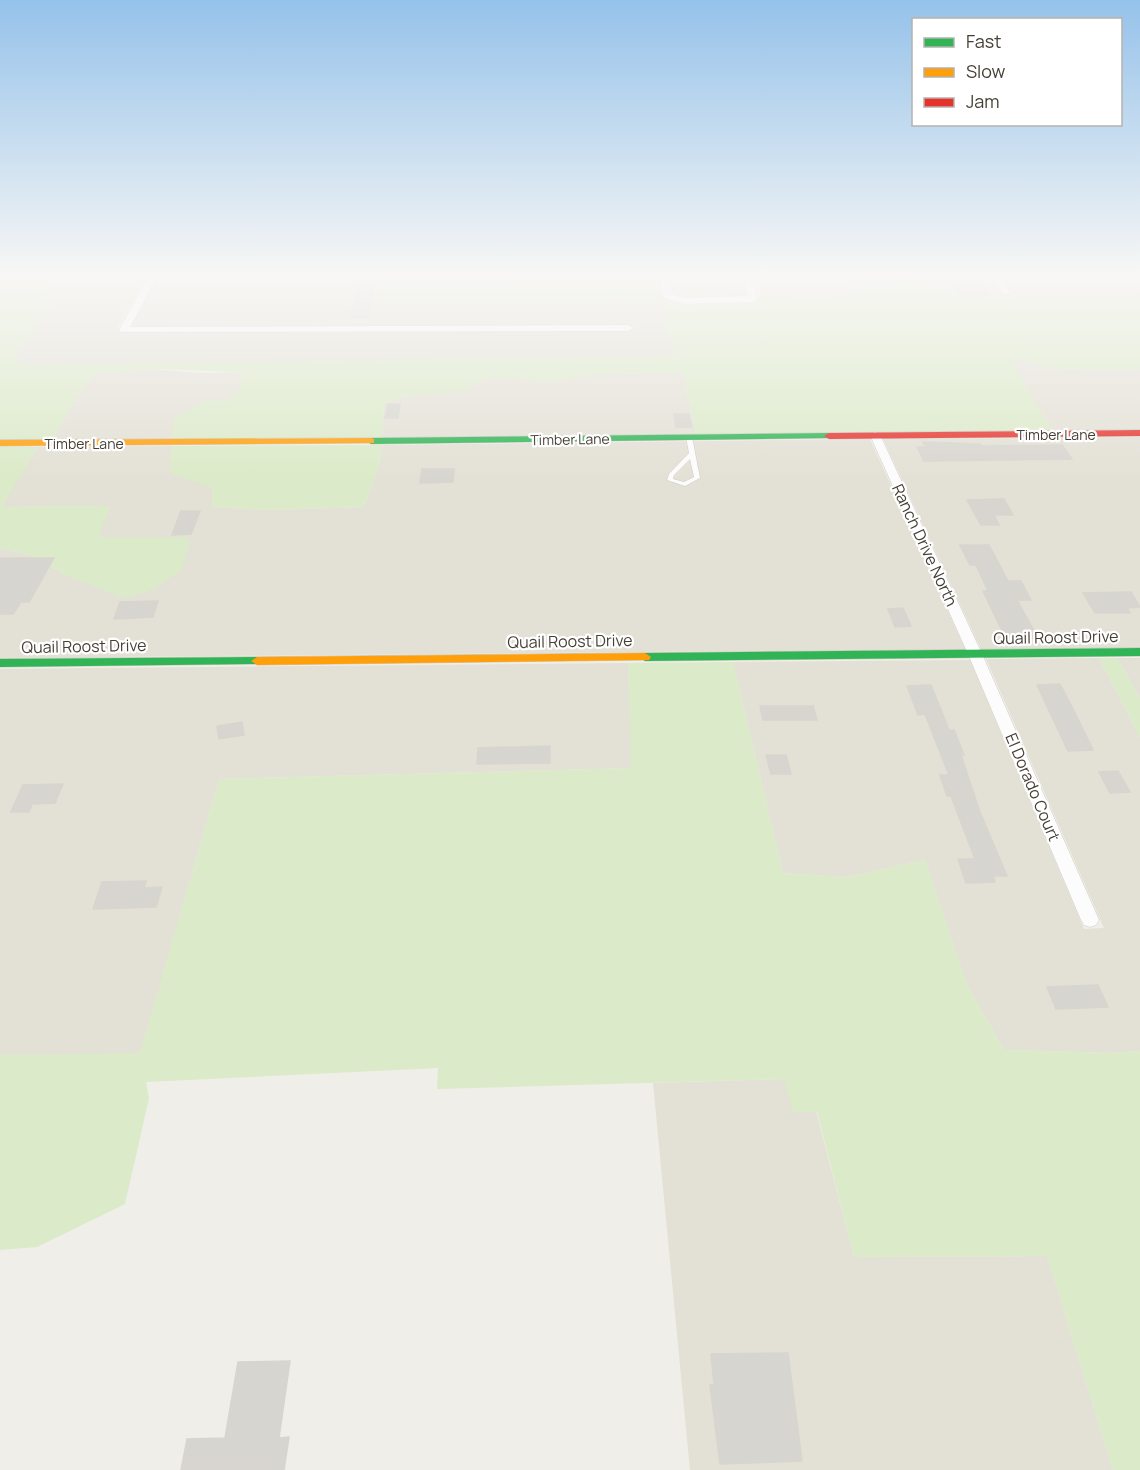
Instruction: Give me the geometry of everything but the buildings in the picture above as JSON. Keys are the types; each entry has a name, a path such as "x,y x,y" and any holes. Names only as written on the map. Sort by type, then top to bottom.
{"street":[{"name":"Timber Lane","path":"0,443 490,442 689,437 1140,433"},
{"name":"Ranch Drive North","path":"875,435 975,654"},
{"name":"Quail Roost Drive","path":"0,663 1140,652"},
{"name":"El Dorado Court","path":"975,654 1090,920"}],"lane":[{"path":"689,437 697,471 695,482 680,483 670,480 671,475 692,454"}],"shaded area":[{"path":"23,344 672,344 677,357 22,365 14,355"},
{"path":"1009,359 1026,360 1050,368 1140,370 1140,430 1053,431"},
{"path":"154,369 199,373 242,372 240,390 228,400 203,401 171,439 53,439 81,389 96,373"},
{"path":"683,373 696,434 382,438 384,404 402,397 457,392 491,377 556,382 596,374"},
{"path":"1140,437 1140,647 981,649 883,439"},
{"path":"870,439 965,649 0,658 0,548 30,555 65,575 185,537 98,537 110,506 1,507 38,447 171,446 212,488 212,507 268,510 364,507 379,465 382,445"},
{"path":"1099,658 1140,737 1140,1051 1112,1053 1004,1050 967,985 925,860 846,877 783,873 733,662 970,660 1084,929 1104,928 986,659"},
{"path":"1117,658 1140,658 1140,698"},
{"path":"628,663 632,768 219,779 140,1054 0,1055 0,669"},
{"path":"784,1079 816,1111 854,1257 1047,1256 1113,1470 690,1470 653,1083"}],"green space":[{"path":"0,344 23,344 14,355 22,365 677,357 672,344 1140,344 1140,370 1050,368 1026,360 1010,360 1053,431 696,434 683,373 596,374 556,382 491,377 457,392 402,397 384,404 382,438 171,439 174,418 203,401 228,400 240,390 242,372 154,369 96,373 81,389 53,439 0,440"},
{"path":"382,445 379,465 364,507 267,510 212,507 212,488 170,473 171,446"},
{"path":"0,446 38,447 2,507 110,506 99,537 185,537 190,541 182,570 150,591 124,598 65,575 30,555 0,548"},
{"path":"1099,658 1117,658 1140,698 1140,737"},
{"path":"733,662 783,873 846,877 925,860 967,985 1004,1050 1112,1053 1140,1051 1140,1470 1113,1470 1047,1256 854,1257 817,1112 793,1112 784,1079 437,1089 438,1068 146,1082 149,1098 125,1204 37,1247 0,1250 0,1055 140,1053 219,779 631,768 628,663"}],"traffic: fast":[{"path":"371,441 829,436"},
{"path":"645,657 1140,652"},
{"path":"0,663 257,661"}],"traffic: slow":[{"path":"0,443 371,441"},
{"path":"257,661 645,657"}],"traffic: jam":[{"path":"829,436 1140,433"}]}
